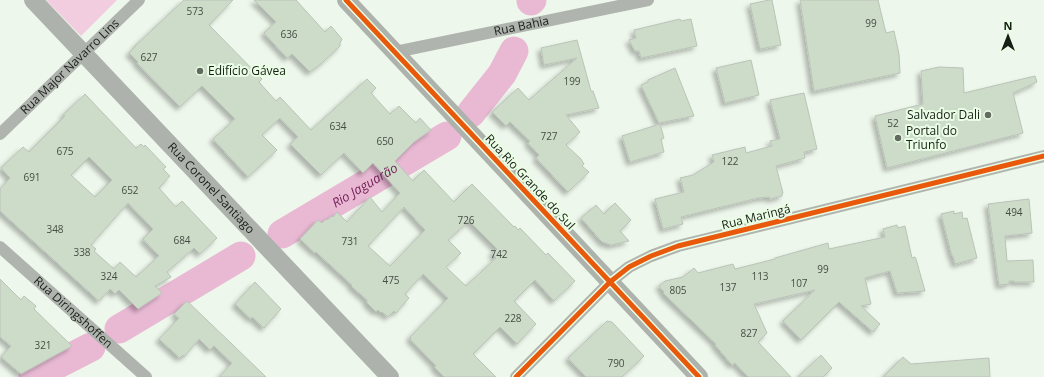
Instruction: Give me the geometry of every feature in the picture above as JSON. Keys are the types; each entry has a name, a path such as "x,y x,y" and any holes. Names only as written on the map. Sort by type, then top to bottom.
{"main road":[{"name":"Rua Coronel Santiago","path":"33,0 390,377"},
{"name":"Rua Rio Grande do Sul","path":"346,0 699,377"}],"street":[{"name":"Rua Major Navarro Lins","path":"0,134 139,0"},
{"name":"Rua Bahia","path":"395,52 648,0"},
{"name":"Rua Maringá","path":"516,377 610,282 629,267 650,256 678,246 1044,156"},
{"name":"Rua Diringshoffen","path":"0,247 146,377"}],"shaded area":[{"path":"46,0 117,0 81,36"}],"building":[{"path":"184,0 233,0 209,25 262,79 259,82 276,101 280,97 311,130 367,79 376,88 371,93 390,114 399,106 416,123 420,118 431,130 414,142 395,161 413,181 424,170 454,202 472,184 514,227 515,226 518,230 520,228 546,255 548,253 575,281 554,301 535,280 514,301 536,324 517,344 500,327 473,354 496,377 444,377 434,367 436,366 410,339 410,337 448,298 423,274 405,294 409,298 396,313 394,311 388,317 378,310 376,312 367,303 367,300 351,286 352,285 300,239 318,220 322,223 326,219 327,220 332,216 333,217 337,212 347,222 370,197 382,212 400,193 373,163 363,173 344,153 321,175 290,144 298,137 280,118 262,135 277,150 248,177 213,139 235,119 202,86 180,107 129,53","holes":["404,207 425,230 390,266 368,246","469,221 497,249 492,253 496,258 466,286 446,267 461,253 448,240"]},
{"path":"254,0 296,0 325,32 331,26 342,39 340,46 310,72 292,54 287,58 264,33 276,22"},
{"path":"772,0 781,45 760,49 750,4"},
{"path":"800,0 878,0 886,33 894,31 899,54 900,73 814,91"},
{"path":"680,19 681,21 691,19 697,46 641,58 639,51 635,51 629,40 636,38 634,30"},
{"path":"577,40 591,91 593,91 599,108 566,115 580,132 566,145 581,159 584,164 582,166 589,172 568,192 536,158 539,155 528,143 530,141 510,122 506,126 492,112 518,88 529,100 577,58 544,65 541,48"},
{"path":"751,60 759,95 725,103 716,68"},
{"path":"939,67 963,68 964,93 1035,76 1037,82 1013,93 1023,133 887,168 875,116 923,104 921,71"},
{"path":"675,68 694,116 659,123 641,85 648,82 648,80"},
{"path":"804,93 817,149 804,152 805,158 776,166 783,193 782,196 770,199 769,197 758,198 681,217 683,224 663,229 655,199 684,192 680,178 693,175 714,162 712,155 745,147 746,153 772,146 770,141 780,139 770,100"},
{"path":"85,94 136,148 141,144 144,147 145,145 166,167 163,169 170,176 159,188 176,207 182,201 217,238 200,254 194,248 167,272 171,277 155,286 162,293 138,309 119,290 115,294 110,289 99,301 0,211 0,189 10,178 1,168 23,147 29,152 65,116 63,115","holes":["89,157 112,180 95,197 71,175","128,203 153,229 143,239 159,256 136,277 120,262 114,269 94,251 96,249 91,245"]},
{"path":"660,124 664,138 661,139 664,152 630,162 622,136"},
{"path":"1029,199 1032,233 1005,236 1007,261 1033,260 1034,282 1009,281 1009,284 999,285 988,204"},
{"path":"615,203 631,220 620,231 629,241 611,245 602,242 581,218 596,205 604,214"},
{"path":"954,211 954,214 962,212 963,219 967,218 977,258 955,264 941,214"},
{"path":"897,225 898,228 905,226 912,258 915,257 916,259 925,291 897,293 890,271 865,278 871,304 861,306 880,324 873,332 839,302 801,340 783,321 815,290 754,304 767,333 758,342 791,377 748,377 735,363 732,365 715,345 716,344 663,293 664,292 659,286 665,281 683,277 694,268 698,273 733,264 735,269 828,243 829,249 885,237 883,229"},
{"path":"0,279 21,300 24,296 36,306 34,309 72,346 21,374 1,357 11,346 0,337"},
{"path":"255,282 281,309 264,328 252,317 251,319 235,304"},
{"path":"187,301 266,377 219,377 232,363 214,346 210,350 199,339 184,357 183,355 180,358 159,339 179,318 174,314"},
{"path":"607,321 612,322 644,356 622,377 586,377 568,358"},
{"path":"821,355 832,368 823,377 798,377"},
{"path":"903,357 911,364 989,358 990,377 883,377"}],"waterway":[{"name":"Rio Jaguarão","path":"471,113 502,74 514,51"},
{"name":"Rio Jaguarão","path":"282,234 447,136"},
{"name":"Rio Jaguarão","path":"119,329 241,256"},
{"name":"Rio Jaguarão","path":"33,377 91,347"}],"cycle path":[{"path":"346,0 699,377"},
{"path":"516,377 610,282 629,267 651,256 678,246 1044,156"}],"place":[{"name":"Edifício Gávea","path":"200,71"},
{"name":"Salvador Dali","path":"988,115"},
{"name":"Portal do Triunfo","path":"898,138"}]}
